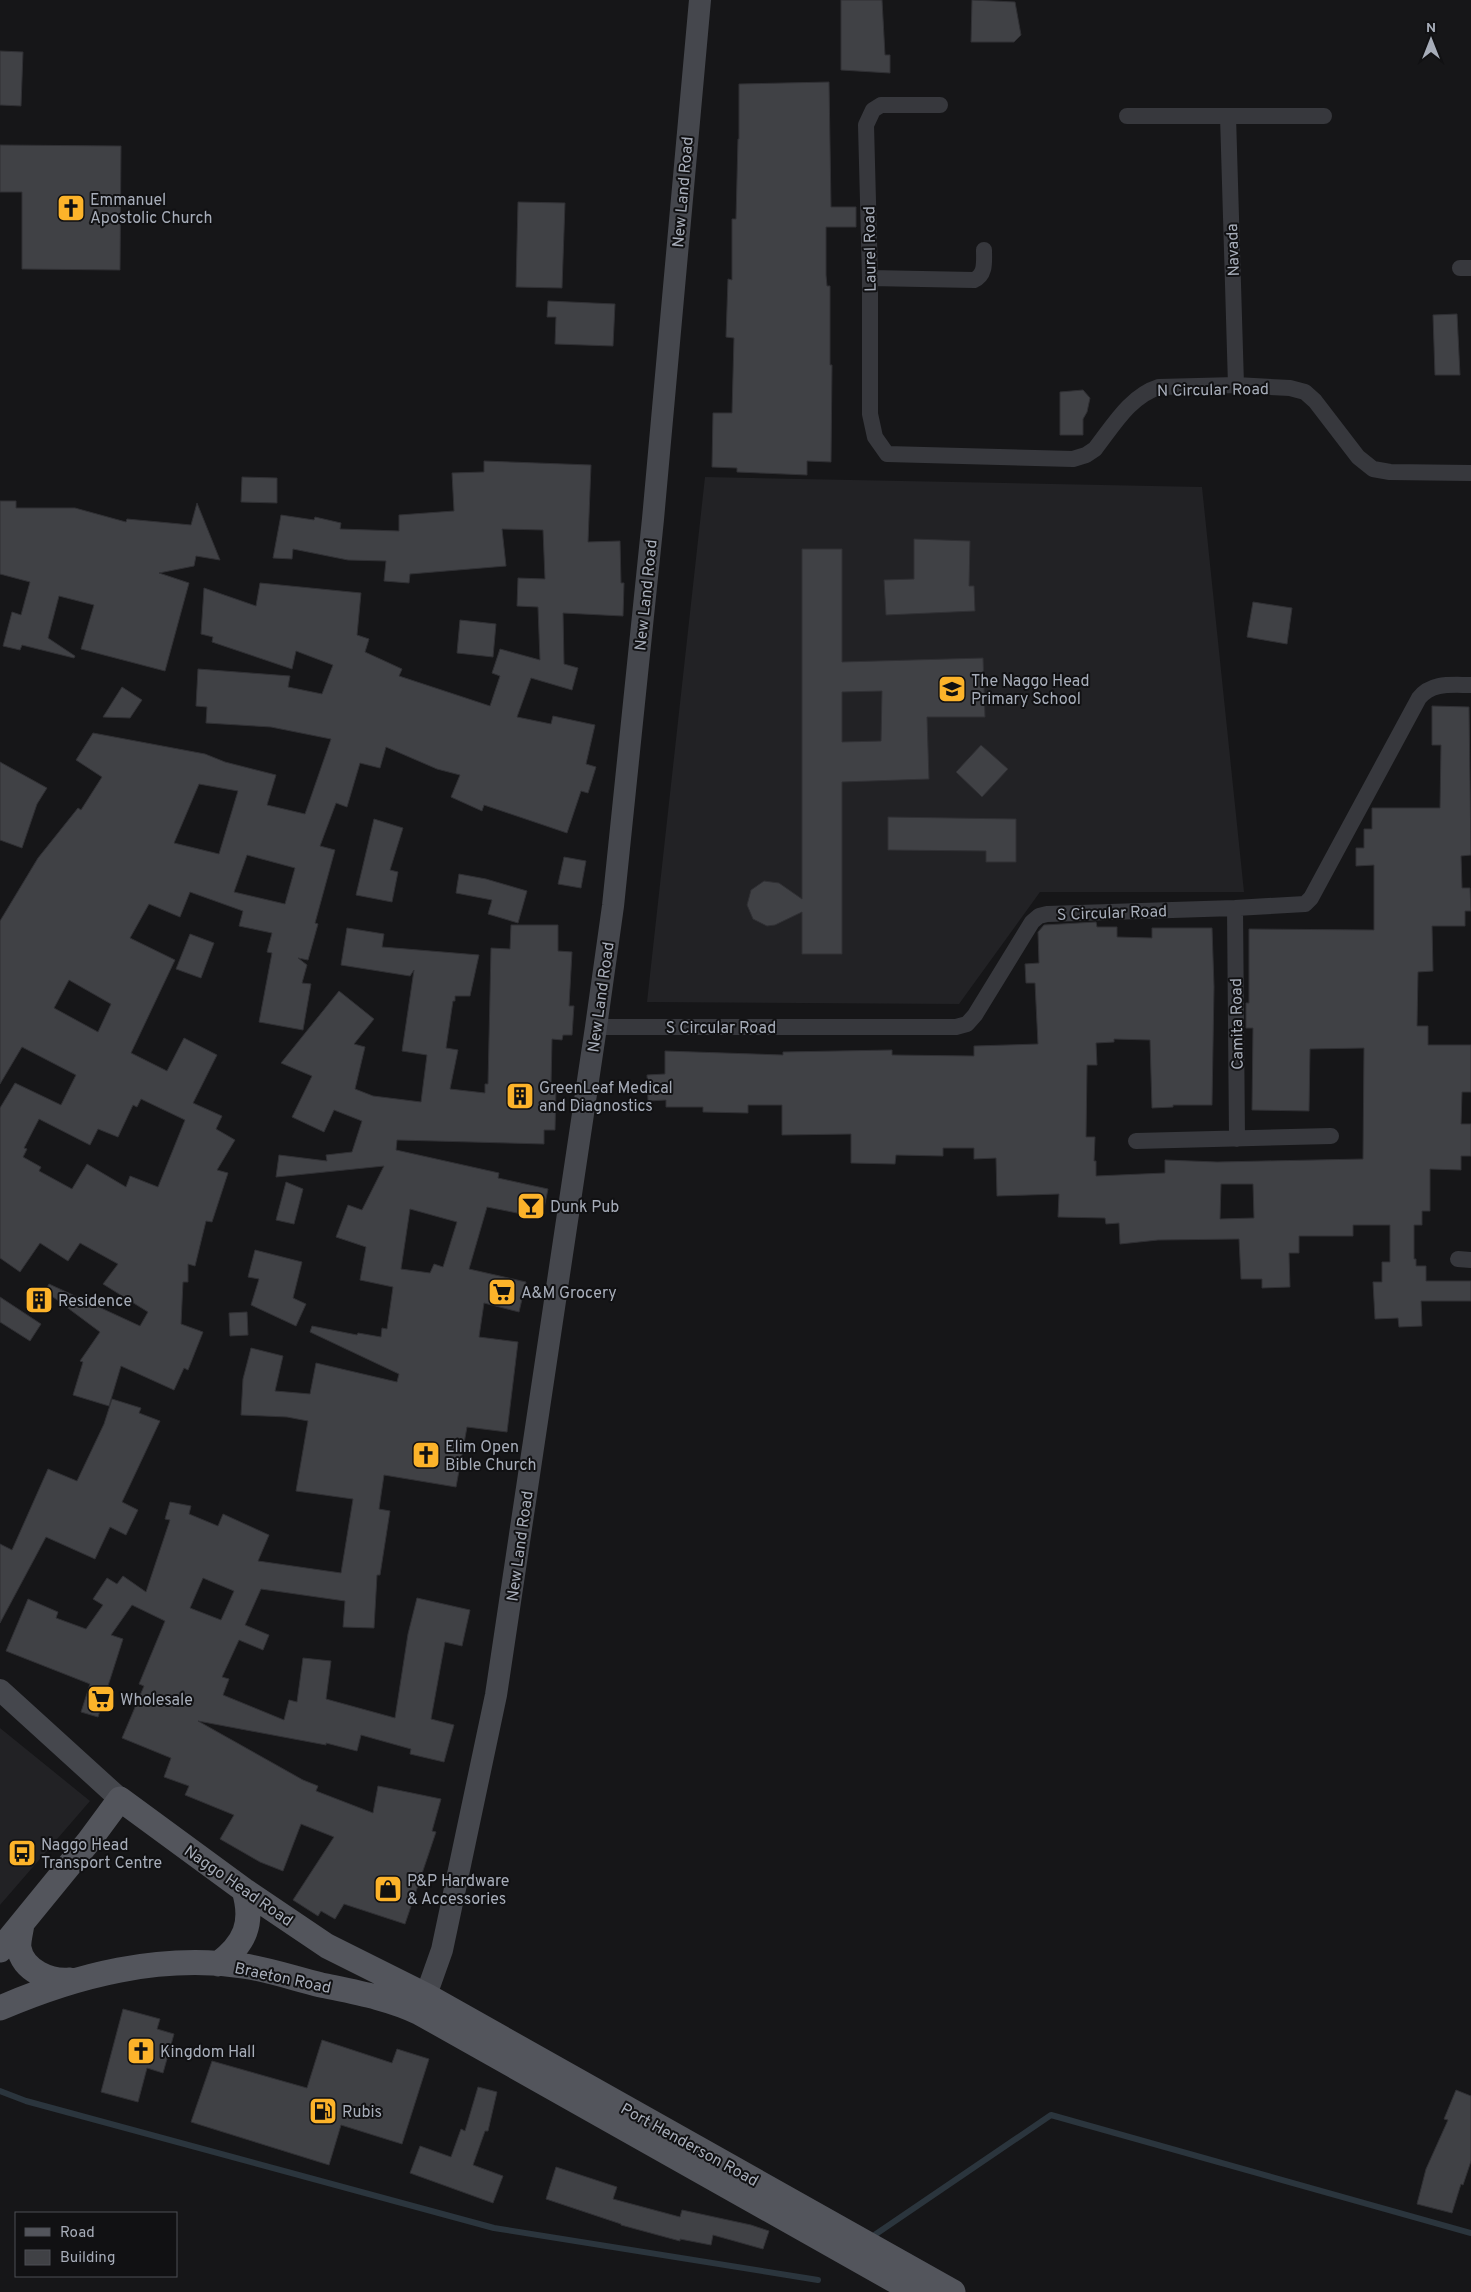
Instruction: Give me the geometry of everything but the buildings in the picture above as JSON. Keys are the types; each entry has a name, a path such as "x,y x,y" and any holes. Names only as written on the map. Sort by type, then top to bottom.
{"main road":[{"name":"Naggo Head Road","path":"120,1799 244,1890 327,1946 423,2004"},
{"path":"0,1950 90,1841 120,1799"},
{"path":"218,1964 231,1954 243,1937 249,1908 244,1890"},
{"path":"22,1924 19,1948 25,1961 41,1976 63,1980 83,1979"},
{"name":"Braeton Road","path":"0,2008 37,1992 111,1970 176,1962 245,1966 385,1999 423,2004"},
{"name":"Port Henderson Road","path":"423,2004 915,2292"},
{"name":"Port Henderson Road","path":"423,2004 953,2292"}],"street":[{"name":"New Land Road","path":"423,2004 442,1950 496,1695 613,906 653,519 700,0"},
{"name":"Laurel Road","path":"887,454 875,437 870,414 870,278 866,124 873,110 881,105 940,105"},
{"path":"1127,116 1324,116"},
{"name":"Navada","path":"1228,116 1236,385"},
{"path":"870,278 974,280 979,278 982,273 984,250"},
{"name":"N Circular Road","path":"887,454 1073,459 1086,455 1095,449 1136,398 1148,390 1160,387 1236,385 1290,388 1305,392 1315,401 1358,457 1373,469 1390,472 1471,473"},
{"name":"S Circular Road","path":"596,1027 956,1027 967,1024 975,1015 1032,922 1039,916 1047,914 1305,904 1311,898 1418,698 1425,690 1436,686 1471,685"},
{"name":"Camita Road","path":"1235,908 1237,1139"},
{"path":"1136,1141 1331,1136"},
{"name":"Naggo Head Road","path":"0,1690 120,1799"}],"shaded area":[{"name":"The Naggo Head Primary School","path":"705,477 1202,487 1244,892 1040,892 959,1004 647,1002"},
{"name":"Naggo Head Transport Centre","path":"0,1728 90,1801 0,1905"}],"waterway":[{"path":"0,2091 26,2101 494,2228 818,2280"},
{"path":"873,2236 1051,2115 1471,2233"}],"place":[{"name":"Emmanuel Apostolic Church","path":"71,208"},
{"name":"The Naggo Head Primary School","path":"952,689"},
{"name":"GreenLeaf Medical and Diagnostics","path":"520,1096"},
{"name":"Dunk Pub","path":"531,1206"},
{"name":"A&M Grocery","path":"502,1292"},
{"name":"Residence","path":"39,1300"},
{"name":"Elim Open Bible Church","path":"426,1455"},
{"name":"Wholesale","path":"101,1699"},
{"name":"Naggo Head Transport Centre","path":"22,1853"},
{"name":"P&P Hardware & Accessories","path":"388,1889"},
{"name":"Kingdom Hall","path":"141,2051"},
{"name":"Rubis","path":"323,2111"}]}
